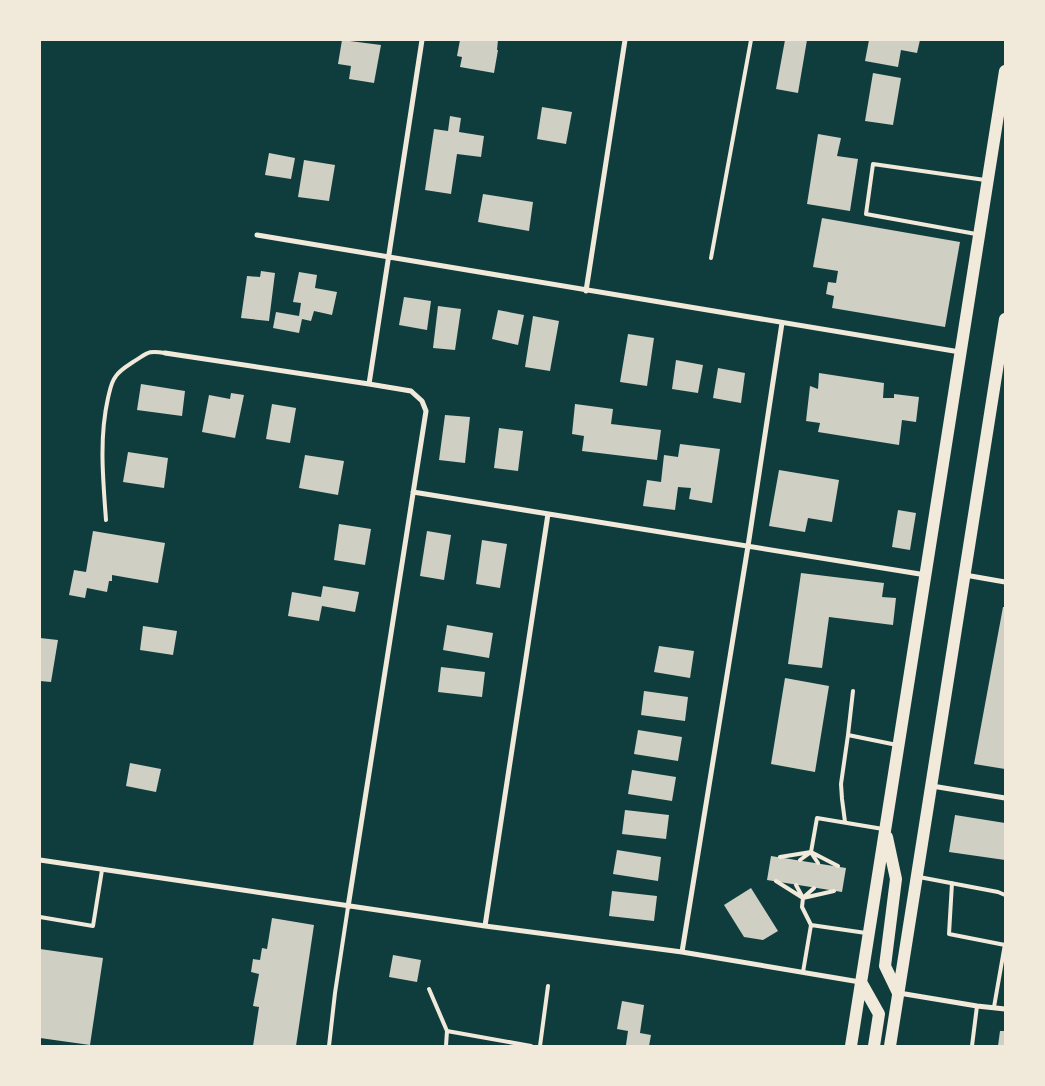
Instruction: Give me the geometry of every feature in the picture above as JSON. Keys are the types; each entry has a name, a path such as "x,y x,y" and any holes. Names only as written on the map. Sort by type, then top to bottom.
{"main road":[{"path":"851,1046 1005,71"},
{"path":"890,1046 964,575 1003,349 1005,319"},
{"path":"885,829 896,879 885,966 898,993"},
{"path":"861,982 879,1014 874,1046"}],"street":[{"path":"369,384 422,40"},
{"path":"586,290 625,40"},
{"path":"257,235 960,352"},
{"path":"682,952 782,323"},
{"path":"165,353 411,391 422,401 426,411 348,907"},
{"path":"413,492 926,575"},
{"path":"485,926 548,514"},
{"path":"964,575 1005,582"},
{"path":"931,786 1005,798"},
{"path":"40,860 348,907 682,952 861,982"},
{"path":"898,993 1005,1009"}],"lane":[{"path":"711,258 751,40"},
{"path":"979,235 866,214 873,164 987,181"},
{"path":"106,520 102,462 105,412 110,386 115,377 124,368 147,352 165,353"},
{"path":"845,822 842,784 853,691"},
{"path":"848,734 899,745"},
{"path":"818,863 811,852 816,818 885,829"},
{"path":"800,860 811,852"},
{"path":"780,857 811,852 838,866"},
{"path":"40,918 93,926 102,870"},
{"path":"917,876 1005,895"},
{"path":"776,881 803,898 834,891"},
{"path":"952,883 949,934 1005,944 994,1007"},
{"path":"796,885 803,898 802,907 812,924 803,972"},
{"path":"803,898 814,888"},
{"path":"329,1046 348,907"},
{"path":"812,924 868,933"},
{"path":"540,1046 548,986"},
{"path":"429,989 447,1031 446,1046"},
{"path":"972,1046 977,1006"},
{"path":"447,1031 531,1046"}],"building":[{"path":"342,40 381,45 374,83 349,79 351,66 338,64"},
{"path":"460,40 498,40 494,73 460,67 462,57 457,56"},
{"path":"785,40 807,40 798,93 776,89"},
{"path":"869,40 920,40 917,53 901,50 898,67 865,61"},
{"path":"873,73 901,78 893,125 865,121"},
{"path":"542,107 572,112 566,144 537,139"},
{"path":"450,116 461,118 459,132 484,136 481,157 457,154 451,194 425,190 434,129 448,131"},
{"path":"818,134 841,138 837,156 858,159 850,211 807,204"},
{"path":"269,153 295,158 291,179 265,175"},
{"path":"304,160 335,165 329,201 298,197"},
{"path":"483,194 533,202 529,231 478,222"},
{"path":"822,218 960,242 945,327 832,308 834,296 826,294 828,282 836,283 838,271 813,267"},
{"path":"261,271 275,273 269,321 241,318 247,276 260,277"},
{"path":"299,272 317,275 315,288 337,292 332,315 314,311 311,321 302,319 299,333 273,328 276,312 299,316 301,303 293,302"},
{"path":"404,297 431,301 427,330 399,325"},
{"path":"438,306 461,309 455,350 433,348"},
{"path":"498,310 524,315 518,345 492,339"},
{"path":"533,316 559,321 550,371 525,367"},
{"path":"628,334 654,338 647,386 620,382"},
{"path":"676,360 703,365 698,393 672,389"},
{"path":"718,368 745,373 741,403 713,398"},
{"path":"819,373 884,383 883,398 894,398 894,394 919,397 916,422 902,420 899,445 818,432 820,423 806,421 810,386 818,389"},
{"path":"141,384 185,391 182,416 137,410"},
{"path":"231,393 244,395 235,438 202,432 209,395 230,399"},
{"path":"272,404 296,408 290,443 266,439"},
{"path":"575,404 613,409 611,424 661,430 657,460 582,451 584,436 572,434"},
{"path":"445,415 470,417 465,463 439,460"},
{"path":"499,428 523,431 518,471 494,468"},
{"path":"680,444 720,449 712,503 689,499 691,488 678,487 675,510 643,506 647,480 661,482 664,455 678,457"},
{"path":"128,452 168,458 164,488 123,482"},
{"path":"305,455 344,461 338,495 299,488"},
{"path":"779,470 839,480 832,522 808,518 805,532 769,526"},
{"path":"898,510 916,513 910,550 892,547"},
{"path":"339,524 371,529 365,565 334,560"},
{"path":"93,531 165,543 158,583 112,575 112,581 109,581 107,592 87,588 85,598 69,595 74,570 86,572"},
{"path":"427,531 451,535 444,580 420,576"},
{"path":"482,540 507,544 500,588 476,584"},
{"path":"801,573 884,583 882,597 896,598 893,625 829,617 822,668 788,664"},
{"path":"323,586 359,592 355,612 322,606 319,621 288,616 292,592 321,597"},
{"path":"1003,607 1005,607 1005,769 974,764"},
{"path":"447,625 493,633 489,658 443,650"},
{"path":"143,626 177,631 173,655 140,650"},
{"path":"40,638 58,640 51,682 40,681"},
{"path":"659,646 694,651 690,678 654,672"},
{"path":"441,667 485,672 482,697 438,692"},
{"path":"785,678 829,686 815,772 771,764"},
{"path":"644,691 688,697 685,721 641,715"},
{"path":"638,730 682,737 678,761 634,754"},
{"path":"130,763 161,769 156,792 126,786"},
{"path":"632,770 676,777 672,801 628,794"},
{"path":"625,810 669,815 666,839 622,834"},
{"path":"955,815 1005,823 1005,860 949,852"},
{"path":"617,850 661,857 658,881 613,874"},
{"path":"771,856 846,868 842,892 767,880"},
{"path":"751,888 778,931 763,940 744,937 724,905"},
{"path":"612,891 657,896 654,921 609,916"},
{"path":"272,918 314,925 296,1046 253,1046 259,1007 253,1006 259,974 251,972 253,959 260,960 262,948 267,949"},
{"path":"40,949 103,958 90,1045 40,1038"},
{"path":"393,955 421,960 417,982 389,977"},
{"path":"622,1001 644,1005 640,1033 651,1035 649,1046 626,1045 628,1031 617,1029"},
{"path":"1000,1031 1005,1031 1005,1046 998,1046"}]}
